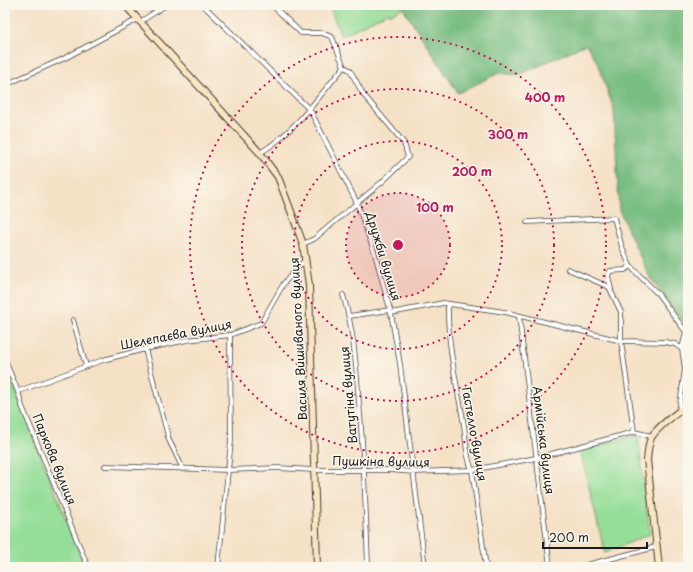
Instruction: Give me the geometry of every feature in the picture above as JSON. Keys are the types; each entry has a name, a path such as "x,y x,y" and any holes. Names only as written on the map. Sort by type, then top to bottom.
{"street":[{"name":"Василя Вишиваного вулиця","path":"125,5 260,153 278,176 303,244 306,258 313,377 317,567"},
{"path":"5,85 65,58 166,5"},
{"name":"Дружби вулиця","path":"203,5 310,110 357,203 375,254 390,312 400,364 425,567"},
{"path":"272,5 301,33 322,33 332,37 344,67 350,70 363,94 404,143 408,157 382,182 314,239 303,244"},
{"path":"260,153 270,146 310,110 344,67"},
{"path":"527,222 614,218 622,247 630,266 658,294 686,332 682,349 685,369 679,413"},
{"name":"Шелепаєва вулиця","path":"19,391 86,366 144,349 187,340 230,335 261,323 284,283 306,258"},
{"path":"630,266 625,270 610,271 609,284 621,312 620,341 634,432"},
{"path":"568,269 608,287 613,294"},
{"name":"Ватутіна вулиця","path":"343,294 349,316 357,380 365,470 368,566"},
{"path":"349,316 390,312 428,305 448,304 505,312 620,341 666,342 675,344 682,349"},
{"name":"Гастелло вулиця","path":"448,304 450,344 465,435 467,459 472,470 486,567"},
{"name":"Армійська вулиця","path":"518,316 550,567"},
{"path":"73,320 86,366"},
{"path":"218,567 225,490 229,470 231,416 230,335"},
{"path":"144,349 169,440 183,470"},
{"name":"Паркова вулиця","path":"5,360 13,381 19,391 22,406 88,567"},
{"path":"659,567 647,460 652,436 688,404"},
{"name":"Пушкіна вулиця","path":"105,466 183,470 277,468 414,472 472,470 536,458 634,432 652,436"},
{"path":"579,567 600,565 656,547"}],"green space":[{"path":"329,5 400,5 401,8 390,15 389,12 341,36"},
{"path":"401,5 688,5 688,326 685,325 648,274 619,210 614,110 598,64 586,44 519,75 499,73 458,93"},
{"path":"5,368 8,372 85,567 5,567"},
{"path":"638,435 650,534 605,553 580,450"}]}
